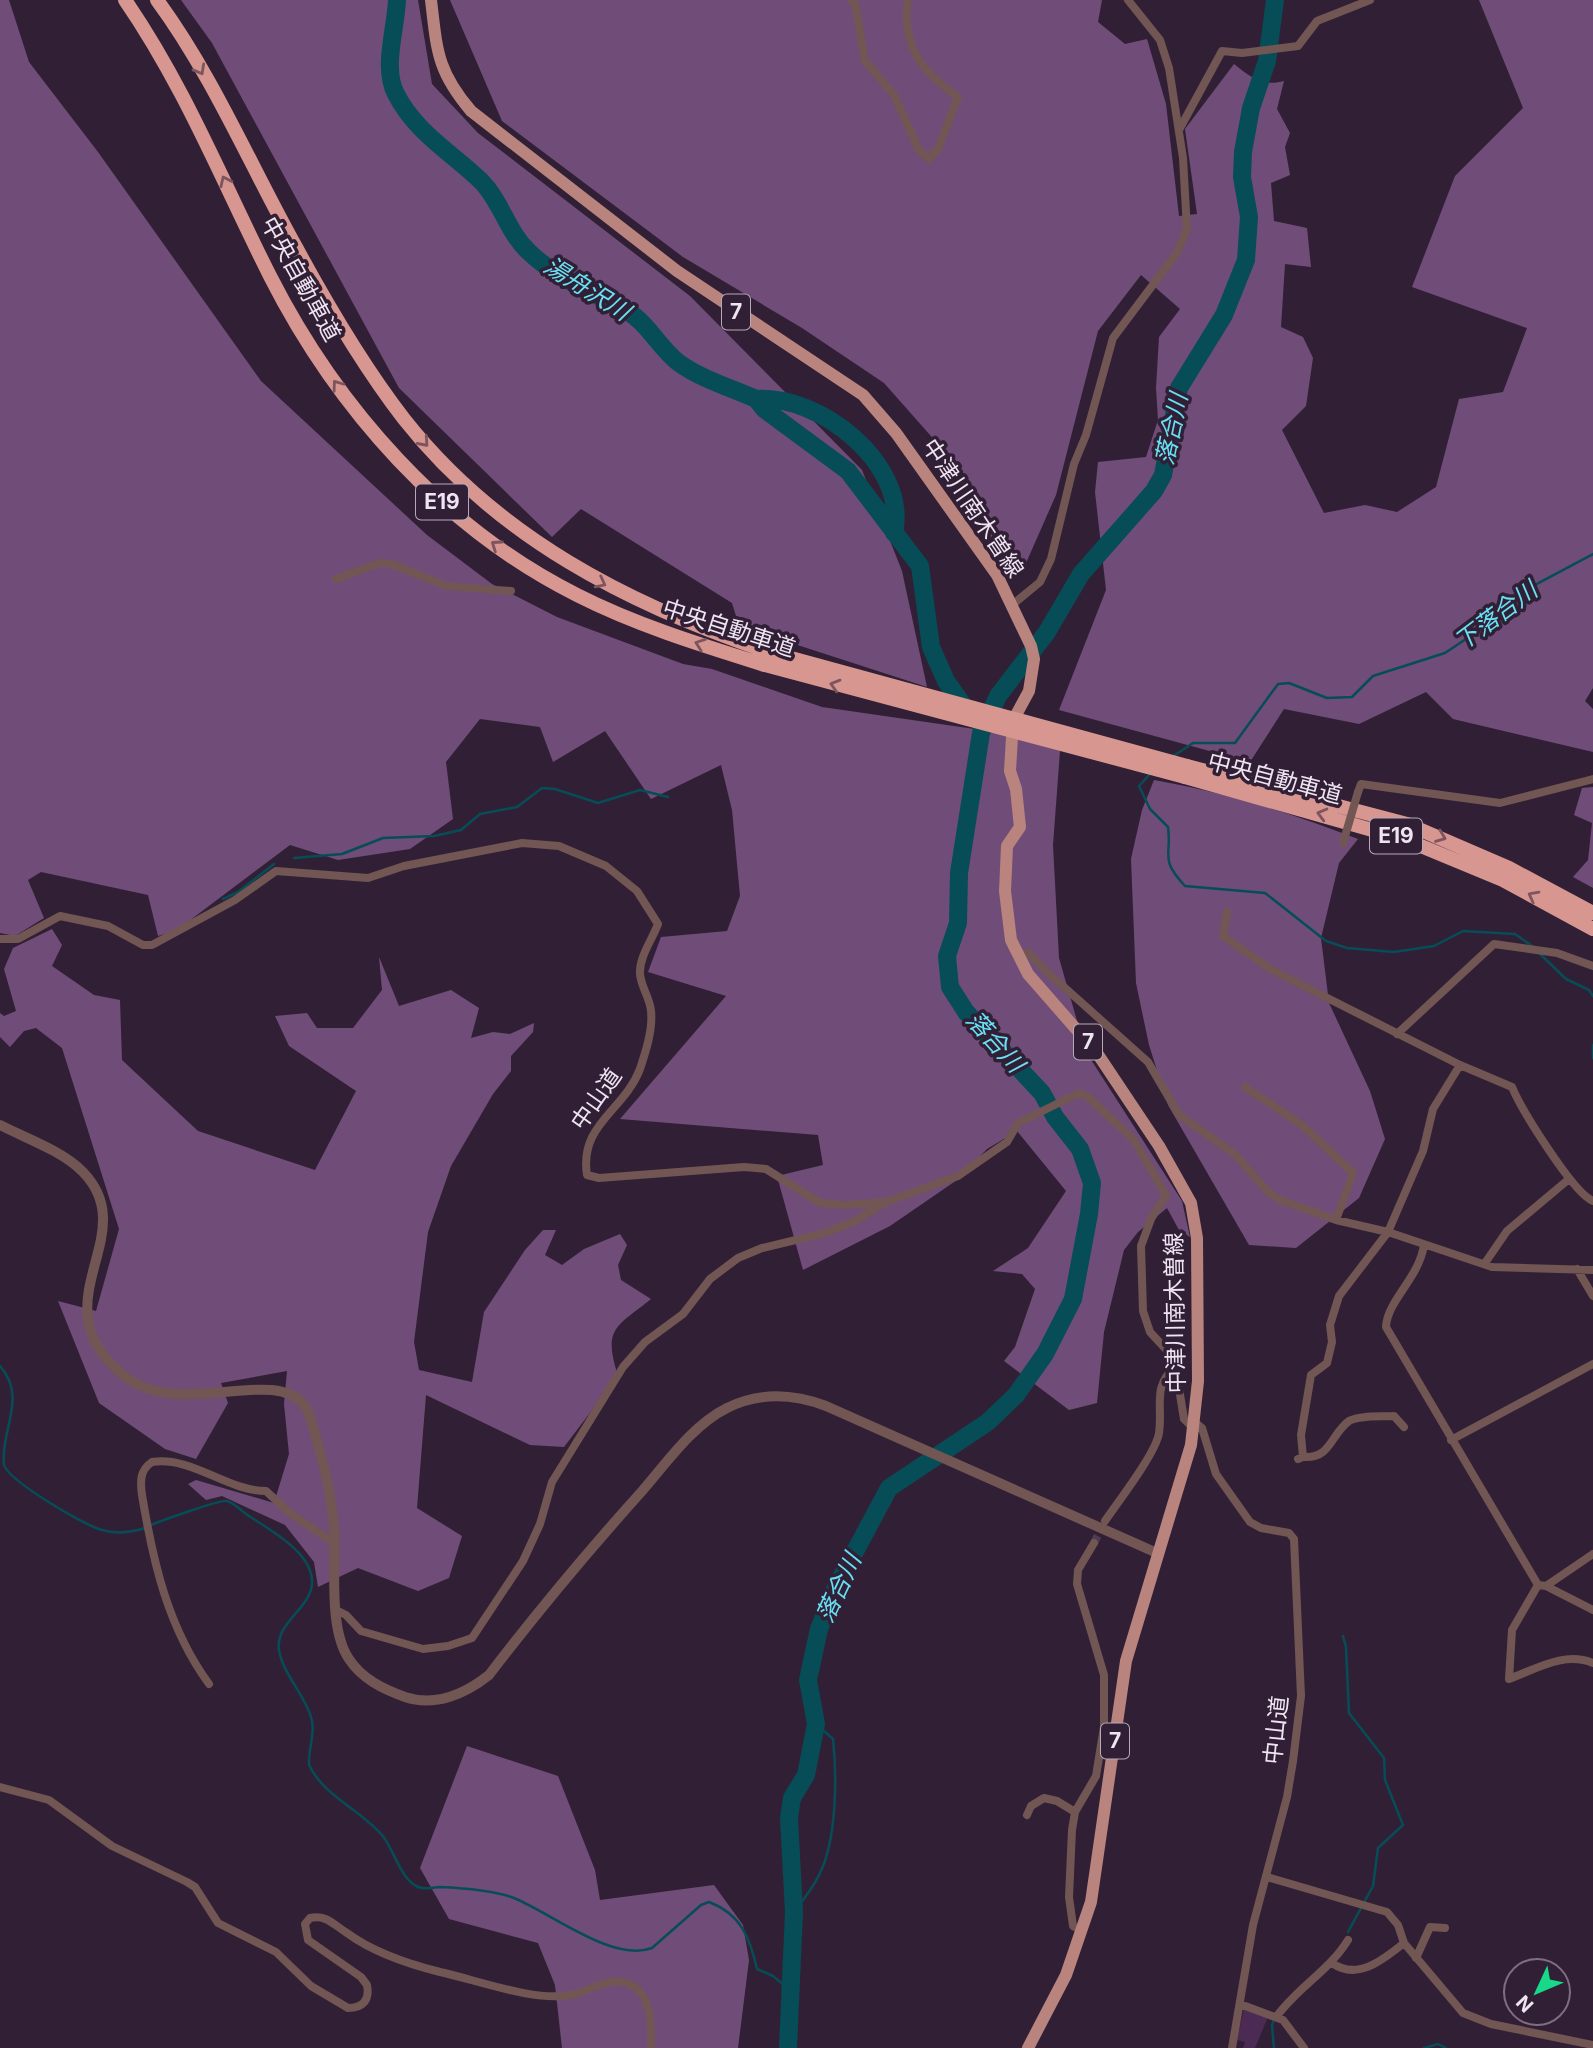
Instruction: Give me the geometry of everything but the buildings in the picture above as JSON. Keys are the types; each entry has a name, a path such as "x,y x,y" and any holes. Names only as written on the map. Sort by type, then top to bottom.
{"highway":[{"name":"中央自動車道","path":"125,0 177,82 271,278 326,370 382,442 453,512 535,572 576,595 664,631 1186,772 1404,839 1503,880 1593,929"},
{"name":"中央自動車道","path":"161,6 307,267 382,388 406,421 445,464 509,522 588,576 659,611 767,658"},
{"name":"中央自動車道","path":"1186,772 1407,824 1509,868 1593,913"}],"main road":[{"name":"中津川南木曽線","path":"431,0 437,47 448,84 471,111 677,271 863,395 896,433 997,575 1032,653 1029,691 1016,715 1010,771 1016,789 1020,827 1007,846 1005,891 1011,940 1028,974 1097,1053 1179,1177 1191,1203 1197,1238 1195,1426 1126,1661 1096,1877 1082,1931 1066,1975 1028,2048"}],"street":[{"path":"851,0 855,4 865,61 894,95 919,150 929,159 938,149 958,97 936,82 911,51 906,13 908,0"},
{"path":"1012,606 1040,582 1051,559 1074,464 1086,435 1113,338 1184,241 1188,208 1169,68 1160,40 1128,0"},
{"path":"1135,0 1137,10"},
{"path":"1179,130 1222,51 1242,53 1298,46 1317,21 1370,0"},
{"path":"336,579 379,563 393,564 446,586 511,591"},
{"path":"1343,843 1361,784 1500,803 1593,779"},
{"name":"中山道","path":"0,939 18,939 60,916 108,926 143,945 152,945 235,900 265,877 279,870 368,878 404,866 522,843 559,846 589,857 637,891 658,924 642,961 640,975 651,1009 651,1027 643,1059 631,1086 591,1136 585,1160 587,1175 599,1178 744,1167 766,1169 820,1203 845,1205 886,1202 958,1176 1007,1142 1022,1120 1071,1095 1079,1093 1087,1097 1133,1139 1166,1195 1151,1219 1141,1246 1143,1311 1150,1332 1171,1355 1184,1419 1202,1428 1211,1465 1254,1526 1289,1533 1294,1539 1293,1582 1301,1696 1287,1797 1253,1925 1232,2048"},
{"path":"1227,912 1223,936 1272,970 1460,1065 1512,1087 1522,1110 1542,1135 1569,1179 1585,1197 1593,1200"},
{"path":"1397,1034 1494,944 1557,953 1593,966"},
{"path":"1017,956 1030,953 1038,958 1046,971 1148,1062 1179,1115 1236,1154 1268,1192 1280,1200 1336,1220 1388,1232 1492,1267 1593,1270"},
{"path":"1404,1427 1394,1416 1352,1419 1339,1430 1326,1451 1316,1458 1300,1458 1311,1375 1327,1363 1332,1342 1330,1325 1339,1296 1388,1232 1423,1151 1433,1109 1460,1065"},
{"path":"1245,1087 1302,1125 1347,1164 1353,1173 1336,1220"},
{"path":"0,1125 68,1160 84,1174 97,1192 104,1213 104,1232 86,1292 85,1310 99,1347 120,1373 145,1389 163,1395 188,1396 274,1390 291,1395 304,1405 323,1463 334,1543 340,1637 348,1659 370,1681 410,1698 434,1700 455,1696 489,1675 607,1531 680,1448 715,1415 748,1400 787,1396 806,1399 871,1425 1157,1553"},
{"path":"1485,1263 1507,1231 1569,1179"},
{"path":"338,1611 346,1615 361,1631 423,1649 455,1645 472,1638 523,1561 540,1524 552,1482 623,1367 645,1342 682,1314 710,1279 738,1258 762,1248 825,1233 853,1222 886,1202"},
{"path":"1424,1245 1422,1262 1391,1310 1386,1327 1451,1440 1542,1585 1593,1610"},
{"path":"1577,1269 1593,1296"},
{"path":"1451,1440 1593,1364"},
{"path":"1105,1521 1159,1434 1160,1384 1175,1367"},
{"path":"209,1684 177,1633 150,1539 140,1480 148,1465 165,1461 252,1491 273,1493 291,1514 334,1543"},
{"path":"1082,1931 1073,1926 1069,1897 1075,1812 1096,1776 1104,1727 1104,1675 1077,1584 1078,1570 1094,1543"},
{"path":"1593,1554 1542,1585 1513,1630 1508,1679 1564,1658 1580,1657 1593,1663"},
{"path":"0,1787 48,1800 111,1846 176,1875 195,1887 218,1923 276,1952 311,1986 348,2008 361,2006 366,2000 367,1985 361,1976 308,1940 305,1924 310,1918 326,1918 367,1945 402,1961 518,1990 567,1996 617,1981 628,1983 645,1998 652,2021 651,2048"},
{"path":"1027,1815 1031,1806 1044,1798 1056,1801 1075,1812"},
{"path":"1267,1877 1387,1912 1398,1925 1404,1943 1456,2007 1475,2019 1593,2045"},
{"path":"1416,1958 1430,1927 1446,1928"},
{"path":"1277,2016 1303,1987 1332,1963 1348,1940"},
{"path":"1332,1963 1344,1972 1354,1972 1385,1958 1404,1943"},
{"path":"1240,2004 1277,2016 1304,2048"}],"shaded area":[{"path":"0,0 9,0 29,62 98,152 261,381 427,535 492,584 557,617 683,664 712,669 822,707 1030,737 1060,751 1053,845 1059,958 1086,1052 1182,1201 1190,1237 1179,1230 1167,1208 1138,1232 1124,1250 1104,1332 1097,1403 1069,1410 1004,1361 1015,1347 1035,1289 1022,1274 993,1271 1028,1248 1066,1191 1017,1131 987,1149 957,1180 890,1226 803,1270 777,1176 823,1165 818,1135 620,1119 726,996 648,972 661,937 727,931 740,896 732,810 721,765 651,799 605,731 553,762 540,727 480,719 446,762 453,819 410,849 338,860 290,845 177,930 158,936 148,895 41,872 28,880 44,918 15,936 0,933"},
{"path":"181,0 418,0 432,84 478,133 690,296 862,470 902,571 927,687 739,626 732,603 581,509 552,537 399,388 212,43"},
{"path":"450,0 1102,0 1098,22 1125,44 1147,39 1166,104 1179,216 1197,214 1185,129 1234,64 1263,82 1284,81 1277,109 1290,133 1285,147 1290,175 1271,183 1274,221 1307,228 1311,267 1285,264 1281,327 1303,337 1313,358 1306,406 1282,430 1324,513 1365,505 1397,512 1436,487 1459,399 1503,392 1527,328 1412,287 1455,176 1523,108 1479,0 1593,0 1593,688 1585,701 1593,709 1593,752 1453,719 1426,692 1359,724 1284,709 1250,762 1059,710 1106,590 1095,492 1098,462 1146,457 1158,420 1156,388 1159,337 1180,309 1141,275 1098,331 1056,495 1026,563 1003,565 961,470 884,383 802,328 683,257 502,121"},
{"path":"1154,780 1258,804 1358,839 1339,863 1321,938 1329,1003 1370,1091 1385,1139 1359,1198 1296,1248 1249,1245 1168,1105 1149,1045 1136,983 1131,859 1142,810"},
{"path":"1593,787 1593,888 1573,877 1588,860 1592,823 1574,815 1582,788"},
{"path":"52,929 62,945 52,966 94,995 120,1000 122,1060 198,1131 315,1170 356,1091 289,1046 275,1016 307,1013 317,1028 353,1028 382,990 379,957 399,1006 451,990 479,1008 471,1038 493,1032 510,1034 534,1023 533,1032 511,1056 511,1071 493,1094 451,1166 428,1232 414,1342 419,1370 472,1382 484,1312 525,1250 543,1230 556,1230 545,1255 562,1265 584,1249 620,1234 627,1245 618,1265 621,1280 651,1299 615,1330 612,1348 618,1376 564,1447 530,1445 426,1395 417,1508 462,1536 449,1578 418,1591 358,1568 318,1587 314,1562 285,1525 222,1496 206,1500 188,1484 196,1480 274,1503 289,1454 284,1404 287,1371 221,1383 228,1403 196,1459 165,1449 99,1403 58,1301 96,1311 119,1229 62,1048 36,1028 24,1031 10,1047 0,1037 0,1013 4,1016 16,1011 4,969 13,948"},
{"path":"467,1746 558,1776 595,1870 600,1900 714,1885 743,1925 749,1960 738,2048 562,2048 555,1985 538,1943 449,1919 420,1868"},
{"path":"1244,2009 1268,2017 1255,2048 1243,2048 1245,2042 1237,2040"}],"waterway":[{"name":"湯舟沢川","path":"397,0 390,72 396,94 413,120 481,181 521,243 539,261 627,311 641,322 679,363 706,379 756,399 764,409 848,471 920,566 931,647 946,681 970,715"},
{"name":"落合川","path":"788,2048 794,1912 789,1818 792,1798 806,1775 816,1724 808,1680 819,1629 836,1587 889,1488 988,1422 1016,1395 1045,1354 1073,1299 1089,1214 1092,1183 1080,1149 1055,1117 1042,1093 966,1012 950,987 947,956 958,923 959,873 981,733 998,696 1047,632 1081,574 1154,491 1163,475 1179,388 1224,315 1246,260 1249,217 1242,177 1243,152 1251,108 1267,61 1275,0"},
{"name":"湯舟沢川","path":"756,399 781,400 806,408 831,421 854,438 874,459 888,482 895,507 894,533"},
{"name":"下落合川","path":"1172,757 1193,743 1235,743 1278,684 1289,683 1327,698 1352,697 1373,676 1445,653 1490,623 1516,595 1593,554"},
{"name":"下落合川","path":"1150,774 1139,786 1150,809 1168,827 1169,863 1185,886 1265,893 1326,941 1347,948 1394,952 1434,946 1463,931 1515,934 1532,946"},
{"path":"294,858 342,854 383,838 434,836 461,830 480,814 517,807 542,788 555,789 598,803 640,790 668,797"},
{"path":"223,899 238,892 274,864"},
{"name":"下落合川","path":"1539,953 1566,979 1589,990 1593,996"},
{"name":"下落合川","path":"1593,1045 1593,1058"},
{"path":"0,1366 12,1390 13,1402 4,1452 4,1465 9,1472 48,1502 93,1527 118,1532 145,1528"},
{"path":"151,1525 227,1501 290,1544 306,1562 311,1573 310,1593 282,1632 279,1650 311,1717 313,1728 309,1765 323,1785 382,1835 402,1871 412,1883 423,1888 468,1889 506,1895 601,1943 636,1951 652,1948 701,1905 709,1902 729,1913 742,1928 757,1969 773,1976 791,1991"},
{"path":"1343,1636 1346,1647 1349,1713 1384,1758 1385,1780 1403,1825 1378,1848 1373,1886 1348,1932"},
{"path":"794,1912 819,1875 825,1861 832,1827 835,1789 833,1739 816,1724"},
{"path":"1274,2020 1274,2048"},
{"path":"1424,2048 1438,2044 1446,2048"}],"tunnel":[{"path":"1094,1543 1104,1523"}]}
